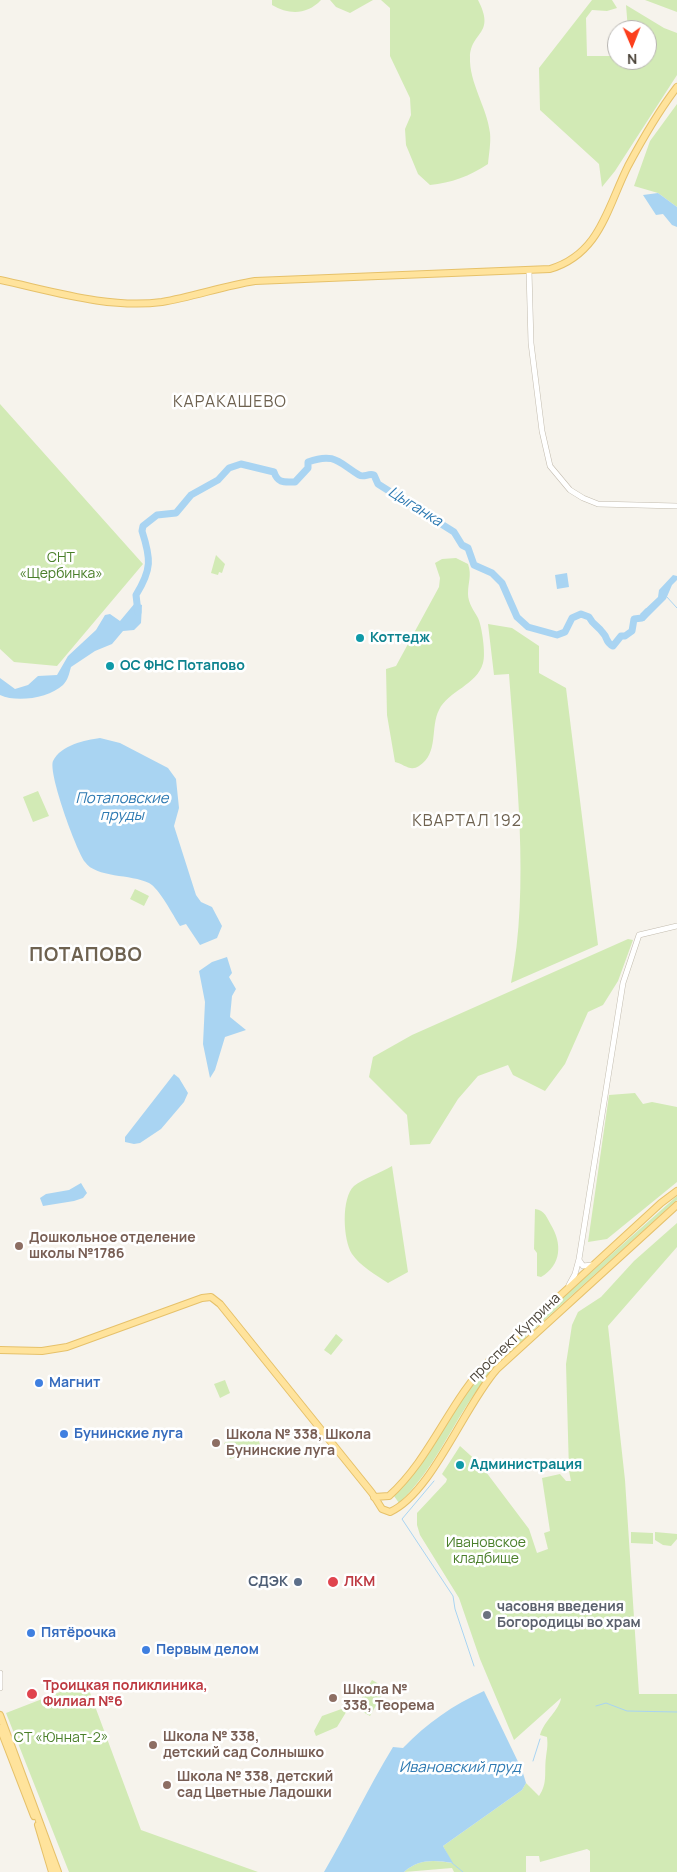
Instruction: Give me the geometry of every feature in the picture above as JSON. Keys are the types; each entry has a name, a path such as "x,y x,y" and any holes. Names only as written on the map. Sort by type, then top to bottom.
{"main road":[{"path":"0,280 105,301 133,303 188,297 225,286 255,281 529,271 565,265 585,250 604,221 648,129 677,87"},
{"name":"проспект Куприна","path":"677,1191 592,1264 478,1372 456,1402 414,1471 405,1482 389,1496 374,1497 382,1510 387,1512 400,1506 426,1478 479,1392 497,1369 677,1205"},
{"path":"0,1350 36,1352 67,1347 208,1297 220,1304 374,1497"},
{"path":"0,1715 58,1872"},
{"path":"0,1728 41,1836 52,1872"}],"street":[{"path":"529,271 531,343 542,431 550,466 570,490 582,498 598,504 677,506"},
{"path":"567,1289 576,1274 579,1259 623,983 640,936 677,926"},
{"path":"579,1259 582,1266 592,1264"},
{"path":"0,1674 0,1688"}],"green space":[{"path":"272,0 321,0 310,9 291,12 272,5"},
{"path":"330,0 373,0 350,13 336,7"},
{"path":"381,0 478,0 483,11 484,27 471,49 470,67 488,123 490,144 488,164 453,181 438,184 430,185 418,174 406,145 405,129 411,115 410,98 390,56 390,8"},
{"path":"592,0 612,0 617,8 607,11 592,10 586,18 587,56 607,56 607,70 657,70 657,24 677,33 677,75 615,171 602,187 599,164 540,110 539,68"},
{"path":"645,0 677,0 677,12"},
{"path":"626,5 651,20 627,20"},
{"path":"677,104 677,207 658,193 634,186 650,141"},
{"name":"СНТ «Щербинка»","path":"0,404 143,564 57,666 14,662 0,649"},
{"path":"216,555 225,564 222,573 219,572 218,575 211,573"},
{"path":"456,558 468,564 470,575 468,597 481,627 484,659 480,671 475,677 443,703 436,717 432,747 429,755 419,766 410,768 395,762 387,715 386,669 396,666 439,587 440,578 435,563 442,559"},
{"path":"488,624 512,628 539,646 539,673 566,688 598,945 511,983 517,946 520,908 521,869 518,790 509,674 494,675"},
{"path":"38,791 49,816 33,822 23,797"},
{"path":"135,889 149,896 144,906 130,899"},
{"path":"628,939 633,940 618,981 603,1005 588,1012 565,1064 545,1091 513,1075 508,1065 478,1076 458,1099 430,1144 410,1145 407,1115 369,1077 373,1057 412,1035"},
{"path":"635,1093 643,1104 652,1102 677,1107 677,1182 607,1239 588,1242 609,1095"},
{"path":"392,1166 408,1272 388,1283 364,1266 352,1254 345,1229 345,1209 350,1192 354,1186"},
{"path":"677,1196 677,1200 528,1335 525,1331"},
{"path":"535,1209 541,1211 547,1217 555,1232 558,1246 558,1253 553,1266 541,1277 537,1276 537,1253 534,1249"},
{"name":"Ивановское кладбище","path":"677,1223 677,1247 608,1326 625,1480 639,1694 677,1694 677,1872 590,1872 590,1851 587,1849 540,1862 539,1856 526,1856 526,1872 454,1872 452,1868 404,1872 415,1865 426,1862 452,1863 443,1846 522,1790 526,1783 539,1796 545,1782 547,1745 547,1737 540,1735 545,1724 558,1707 561,1698 514,1740 480,1659 459,1598 420,1535 417,1525 417,1513 446,1482 447,1479 442,1474 460,1446 480,1464 529,1529 537,1553 548,1549 544,1533 550,1531 542,1478 560,1474 566,1481 571,1481 569,1471 566,1364 572,1325 578,1312 601,1297 634,1261"},
{"path":"522,1332 527,1337 500,1362 482,1383 467,1404 432,1463 399,1503 394,1496 413,1475 472,1384"},
{"path":"336,1334 343,1340 331,1355 324,1350"},
{"path":"225,1380 230,1393 220,1398 214,1384"},
{"path":"255,1431 261,1447 230,1459 224,1443"},
{"path":"631,1532 653,1533 653,1544 631,1543"},
{"path":"655,1532 677,1534 677,1539 671,1546 663,1545 655,1540"},
{"path":"372,1680 386,1688 370,1716 356,1708"},
{"name":"СТ «Юннат-2»","path":"86,1682 141,1830 258,1872 69,1872 6,1713"},
{"path":"347,1707 348,1709 337,1727 316,1736 314,1731 322,1716"}],"water":[{"path":"658,193 677,207 677,227 672,225 663,214 656,215 643,195"},
{"path":"567,573 569,587 557,589 555,575"},
{"path":"673,575 677,576 677,580 672,585 666,599 644,621 640,614 658,597 659,590"},
{"path":"135,603 142,605 141,623 134,630 123,631 112,644 95,651 71,667 63,685 50,693 33,698 15,699 0,695 0,678 15,689 28,685 38,676 57,675 68,656 96,630 105,615 110,614 120,621"},
{"name":"Потаповские пруды","path":"100,738 120,743 168,768 176,779 179,808 174,826 196,895 201,902 212,907 222,926 217,938 200,945 186,924 180,926 161,896 149,883 97,871 85,862 64,811 55,780 53,761 67,747"},
{"path":"227,957 232,973 229,977 236,989 232,996 230,1017 246,1030 225,1037 215,1070 210,1078 203,1044 205,1002 199,971 212,962"},
{"path":"174,1074 179,1078 188,1093 184,1102 161,1129 140,1143 125,1142 125,1137"},
{"path":"81,1183 87,1193 83,1198 43,1206 40,1198 46,1194 69,1190"},
{"name":"Ивановский пруд","path":"484,1691 522,1770 526,1783 522,1790 443,1846 453,1863 439,1861 421,1863 404,1872 324,1872 393,1747 403,1748 441,1715"}],"waterway":[{"name":"Цыганка","path":"138,612 136,595 145,578 148,564 147,549 142,531 143,526 157,515 176,513 191,495 218,480 229,468 241,464 274,472 282,482 295,482 308,468 308,462 325,458 336,460 361,476 374,475 378,484 454,532 462,545 468,548 474,565 492,573 502,583 517,617 528,627 557,635 565,632 572,618 581,614 589,617 613,646 621,636 625,636 632,631 634,619 642,618 647,612"},
{"path":"666,596 677,608"},
{"path":"434,1481 402,1519 453,1596 455,1609 474,1666"},
{"path":"596,1706 606,1703 627,1711 677,1712"},
{"path":"533,1761 540,1739"},
{"path":"452,1863 463,1872"}],"place":[{"name":"Коттедж","path":"360,638"},
{"name":"ОС ФНС Потапово","path":"110,666"},
{"name":"Дошкольное отделение школы №1786","path":"19,1246"},
{"name":"Магнит","path":"39,1383"},
{"name":"Бунинские луга","path":"64,1434"},
{"name":"Школа № 338, Школа Бунинские луга","path":"216,1443"},
{"name":"Администрация","path":"460,1465"},
{"name":"СДЭК","path":"298,1582"},
{"name":"ЛКМ","path":"333,1582"},
{"name":"часовня введения Богородицы во храм","path":"487,1615"},
{"name":"Пятёрочка","path":"31,1633"},
{"name":"Первым делом","path":"146,1650"},
{"name":"Троицкая поликлиника, Филиал №6","path":"32,1694"},
{"name":"Школа № 338, Теорема","path":"333,1698"},
{"name":"Школа № 338, детский сад Солнышко","path":"153,1745"},
{"name":"Школа № 338, детский сад Цветные Ладошки","path":"167,1785"}],"district":[{"name":"КАРАКАШЕВО","path":"230,403"},
{"name":"КВАРТАЛ 192","path":"467,822"},
{"name":"ПОТАПОВО","path":"86,956"}]}
